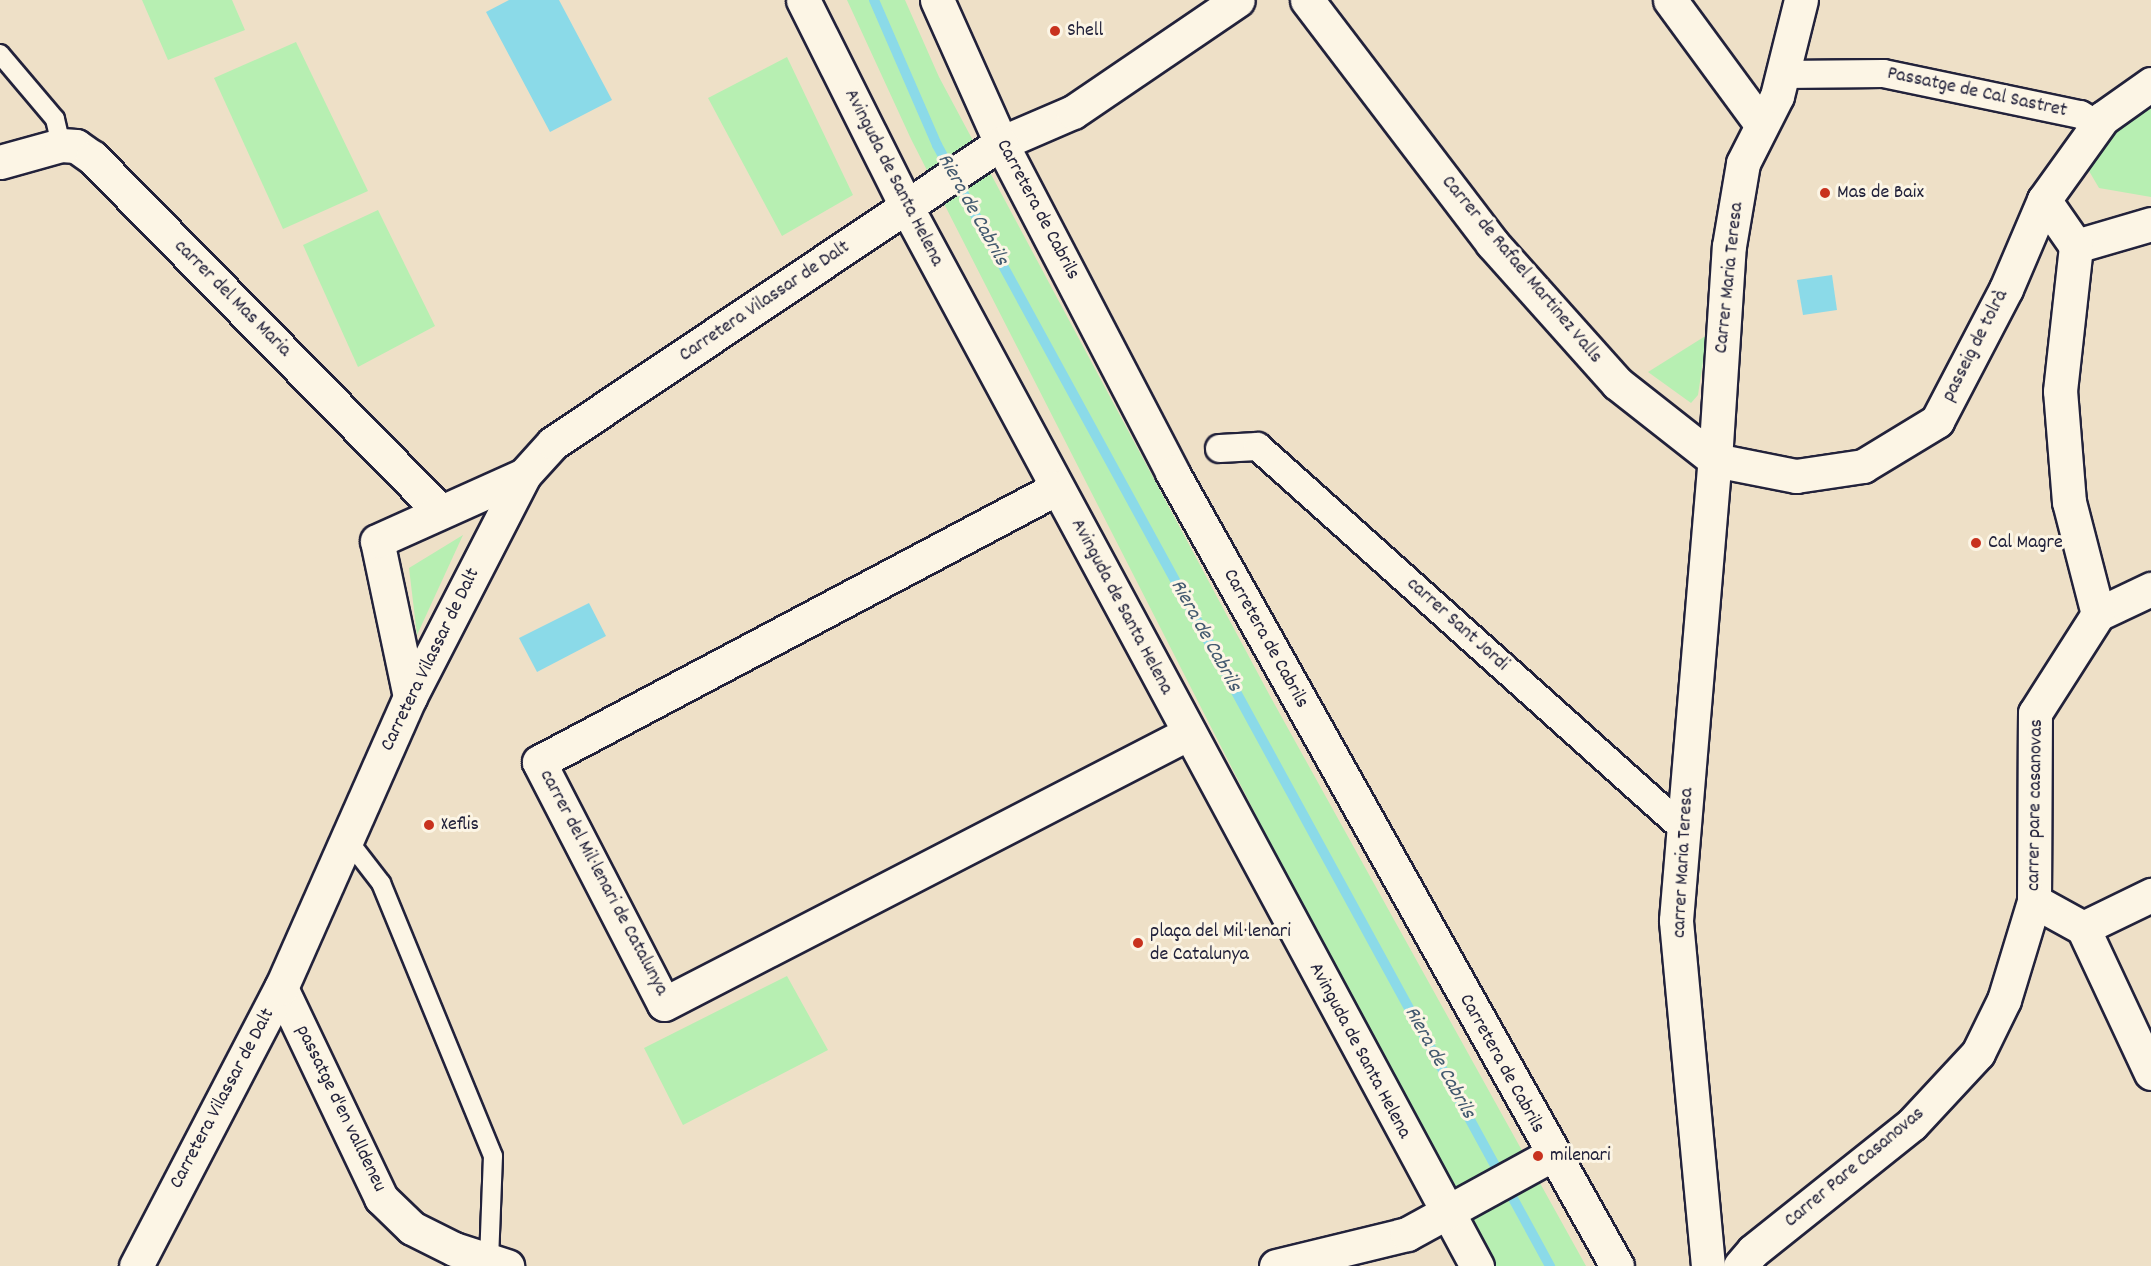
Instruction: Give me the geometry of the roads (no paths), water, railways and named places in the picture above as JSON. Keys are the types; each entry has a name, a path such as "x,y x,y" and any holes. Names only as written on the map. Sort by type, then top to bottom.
{"street":[{"name":"Avinguda de Santa Helena","path":"804,0 918,201 1057,488 1189,733 1454,1206 1477,1266"},
{"name":"Carretera de Cabrils","path":"936,0 993,148 1172,472 1542,1160 1617,1266"},
{"path":"918,201 993,148 1073,112 1238,0"},
{"name":"Carrer de Rafael Martinez Valls","path":"1307,0 1492,243 1617,383 1716,460"},
{"path":"1670,0 1761,124"},
{"name":"Carrer Maria Teresa","path":"1716,460 1729,246 1743,163 1777,96 1801,0"},
{"name":"Passatge de Cal Sastret","path":"1782,74 1883,73 2080,114 2098,125"},
{"name":"passeig de tolrà","path":"1716,460 1796,476 1863,466 1937,421 2006,290 2044,200 2098,125 2151,84"},
{"path":"0,162 61,145"},
{"name":"carrer del Mas Maria","path":"61,145 76,146 92,158 440,511"},
{"path":"2044,200 2076,246 2060,391 2069,502 2098,614 2151,589"},
{"name":"Carretera Vilassar de Dalt","path":"136,1266 281,988 410,697 524,475 553,442 918,201"},
{"path":"2076,246 2151,224"},
{"name":"carrer Sant Jordi","path":"1219,448 1257,446 1684,829"},
{"name":"carrer Maria Teresa","path":"1708,1266 1676,920 1716,460"},
{"path":"410,697 377,541 524,475"},
{"name":"carrer del Mil·lenari de Catalunya","path":"1057,488 539,762 664,1004 1189,733"},
{"name":"carrer pare casanovas","path":"2034,901 2036,713 2098,614"},
{"path":"2083,928 2151,895"},
{"path":"2034,901 2083,928 2151,1073"},
{"name":"Carrer Pare Casanovas","path":"1740,1266 1753,1251 1912,1124 1978,1053 2004,1000 2034,901"},
{"name":"passatge d'en valldeneu","path":"281,988 381,1198 412,1228 454,1249 498,1263"},
{"path":"1276,1266 1407,1234 1454,1206 1542,1160"}],"lane":[{"path":"0,54 55,119 61,145"},
{"path":"347,839 381,883 493,1156 498,1263"}],"water":[{"path":"509,0 559,0 612,100 550,132 486,12"},
{"path":"1832,275 1837,310 1803,315 1797,280"},
{"path":"589,603 606,636 537,672 519,638"}],"waterway":[{"name":"Riera de Cabrils","path":"874,0 937,145 1550,1266"}],"place":[{"name":"Shell","path":"1055,31"},
{"name":"Mas de Baix","path":"1825,193"},
{"name":"Cal Magre","path":"1976,543"},
{"name":"Xeflis","path":"429,825"},
{"name":"plaça del Mil·lenari de Catalunya","path":"1138,943"},
{"name":"milenari","path":"1538,1156"}]}
